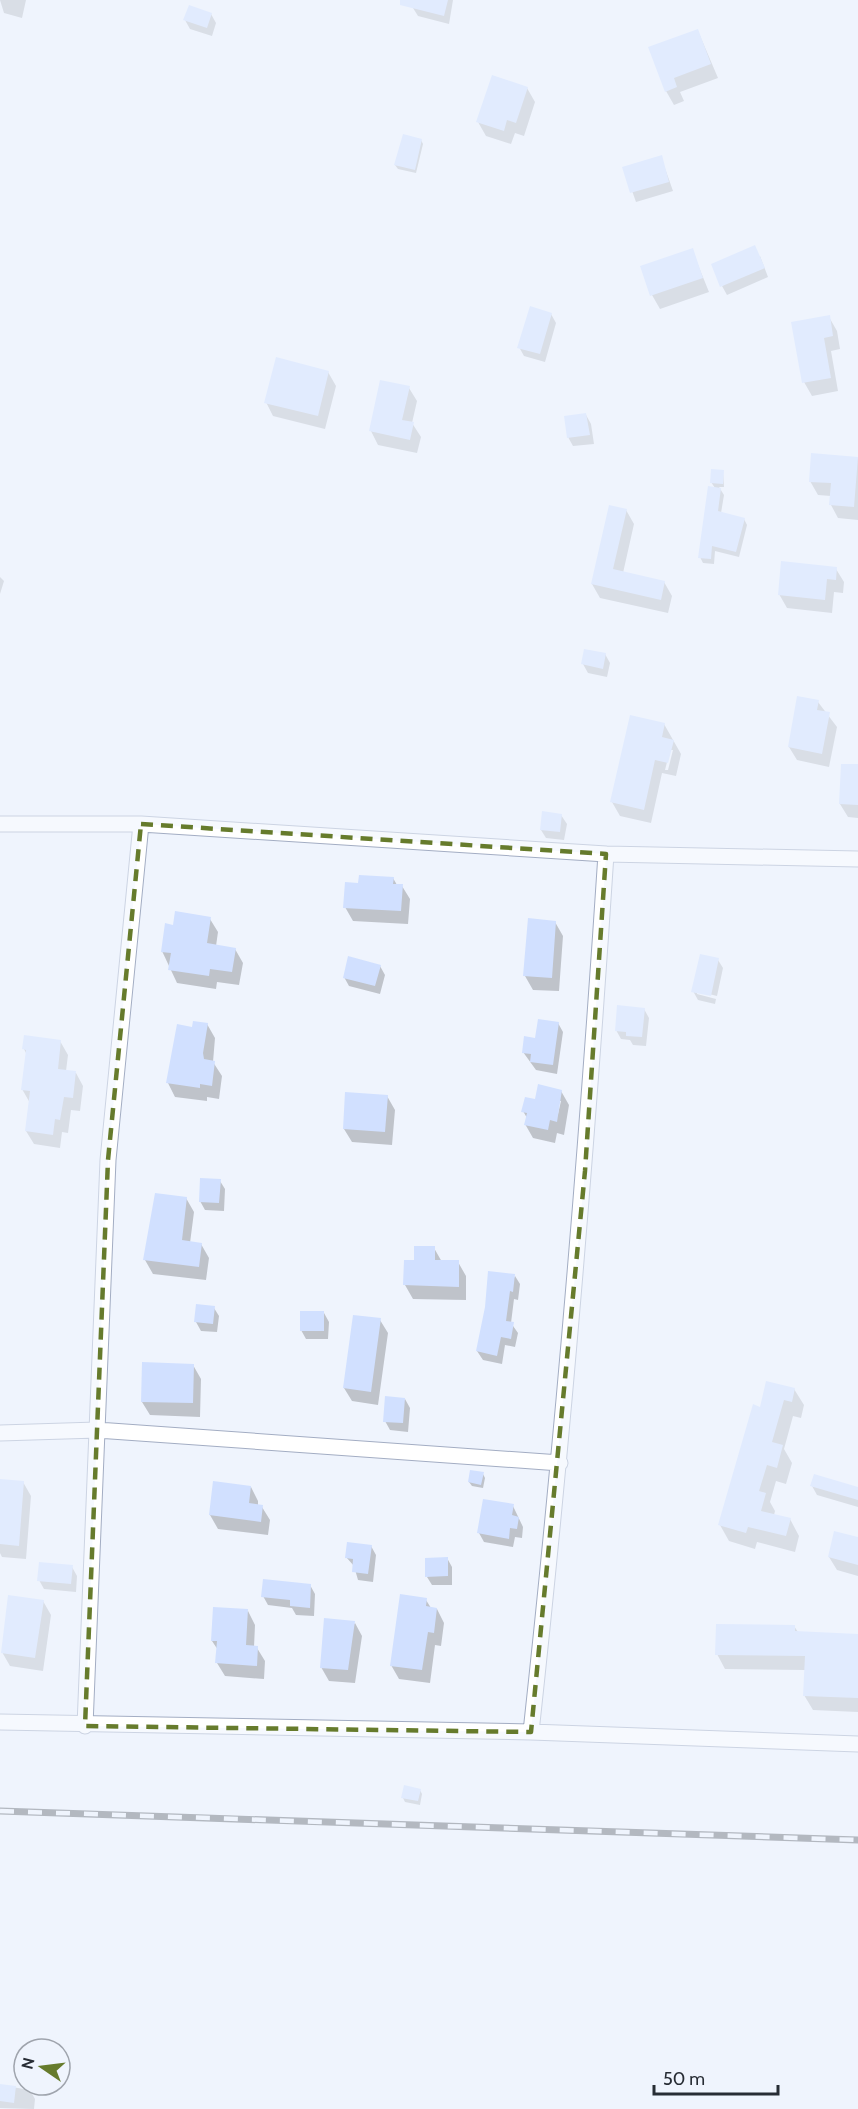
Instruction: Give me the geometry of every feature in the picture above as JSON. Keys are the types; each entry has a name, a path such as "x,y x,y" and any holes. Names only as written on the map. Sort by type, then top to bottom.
{"street":[{"path":"0,824 141,824 606,854 858,859"},
{"path":"85,1726 108,1160 141,824"},
{"path":"531,1732 560,1462 585,1171 606,854"},
{"path":"0,1433 98,1430 560,1462"},
{"path":"0,1722 85,1726 531,1732 858,1744"}],"highlighted area":[{"path":"141,824 606,854 585,1171 531,1732 85,1726 108,1160"}],"building":[{"path":"400,0 448,0 444,16 400,5"},
{"path":"189,5 212,13 207,28 183,20"},
{"path":"698,29 711,64 674,78 677,87 665,92 648,47"},
{"path":"492,75 528,87 516,123 507,120 504,131 476,122"},
{"path":"403,134 422,139 415,170 394,165"},
{"path":"662,155 669,182 630,193 622,167"},
{"path":"755,245 765,268 720,287 711,264"},
{"path":"693,248 703,278 650,296 640,266"},
{"path":"530,306 552,313 540,354 517,348"},
{"path":"830,315 833,336 824,338 831,378 802,383 791,322"},
{"path":"276,357 329,371 318,416 264,403"},
{"path":"380,380 410,386 402,420 414,422 410,440 369,431"},
{"path":"586,413 590,435 567,438 564,416"},
{"path":"811,453 858,457 854,507 829,505 831,483 809,482"},
{"path":"711,469 724,470 723,484 710,483"},
{"path":"708,486 721,488 718,511 745,518 736,552 712,546 711,559 698,558"},
{"path":"609,505 627,509 613,569 665,581 661,600 591,584"},
{"path":"781,561 837,567 836,580 827,579 825,600 778,595"},
{"path":"584,649 606,653 603,669 581,664"},
{"path":"797,696 819,700 817,710 830,712 822,754 788,747"},
{"path":"630,715 665,723 662,737 674,740 668,763 655,760 644,810 610,802"},
{"path":"841,764 858,764 858,805 839,804"},
{"path":"542,811 562,814 560,832 540,830"},
{"path":"359,875 394,877 393,884 403,884 401,911 343,908 345,882 358,883"},
{"path":"175,911 211,917 207,943 236,948 232,972 210,969 209,976 168,970 171,953 161,952 165,923 173,925"},
{"path":"528,918 556,921 552,978 523,976"},
{"path":"700,954 719,958 711,996 691,992"},
{"path":"348,956 381,965 375,986 343,978"},
{"path":"617,1005 645,1008 642,1037 626,1036 626,1032 615,1031"},
{"path":"538,1019 559,1022 553,1065 530,1062 531,1054 522,1053 524,1036 535,1038"},
{"path":"193,1021 208,1023 203,1053 204,1059 215,1061 212,1086 200,1084 200,1088 166,1083 177,1024 192,1027"},
{"path":"24,1035 61,1040 58,1069 76,1071 73,1098 64,1097 60,1120 55,1119 53,1135 25,1131 30,1091 21,1090 26,1050 22,1049"},
{"path":"538,1084 562,1090 557,1122 550,1120 548,1130 524,1125 527,1113 521,1112 525,1097 535,1099"},
{"path":"345,1092 388,1095 385,1132 343,1129"},
{"path":"200,1178 221,1179 219,1203 199,1202"},
{"path":"155,1193 187,1197 182,1240 202,1243 199,1267 143,1260"},
{"path":"414,1246 435,1246 435,1260 459,1260 459,1287 403,1285 404,1260 414,1260"},
{"path":"488,1271 515,1274 506,1321 514,1322 511,1339 501,1337 497,1356 476,1351 485,1307"},
{"path":"196,1304 215,1306 213,1324 194,1322"},
{"path":"300,1311 324,1311 324,1331 300,1331"},
{"path":"353,1315 381,1318 371,1392 343,1388"},
{"path":"142,1362 194,1364 193,1403 141,1402"},
{"path":"766,1381 795,1388 792,1402 784,1400 772,1442 783,1445 777,1468 767,1465 759,1491 766,1493 761,1511 791,1518 786,1536 748,1527 746,1533 718,1525 753,1404 760,1407"},
{"path":"385,1396 405,1398 403,1423 383,1422"},
{"path":"470,1470 484,1472 481,1485 468,1482"},
{"path":"814,1474 858,1487 858,1500 810,1486"},
{"path":"0,1479 24,1481 19,1546 0,1544"},
{"path":"213,1481 251,1486 249,1503 263,1505 261,1522 209,1515"},
{"path":"483,1499 514,1504 512,1515 519,1517 517,1529 510,1528 509,1539 477,1533"},
{"path":"834,1531 858,1537 858,1565 828,1557"},
{"path":"347,1542 372,1545 368,1574 352,1572 353,1559 345,1558"},
{"path":"448,1557 448,1576 425,1577 425,1558"},
{"path":"39,1562 73,1565 71,1584 37,1581"},
{"path":"263,1579 311,1584 310,1608 290,1606 290,1600 261,1597"},
{"path":"400,1594 427,1598 426,1606 437,1608 434,1633 428,1632 422,1670 390,1666"},
{"path":"8,1595 44,1600 35,1658 1,1653"},
{"path":"213,1607 248,1609 246,1645 258,1646 257,1666 215,1663 217,1641 211,1641"},
{"path":"324,1618 355,1621 348,1670 320,1668"},
{"path":"716,1624 795,1625 795,1631 858,1634 858,1698 803,1696 805,1656 715,1655"},
{"path":"404,1785 421,1789 418,1801 401,1798"},
{"path":"0,2084 12,2086 14,2103 0,2101"}],"railway":[{"path":"0,1811 858,1840"}]}
